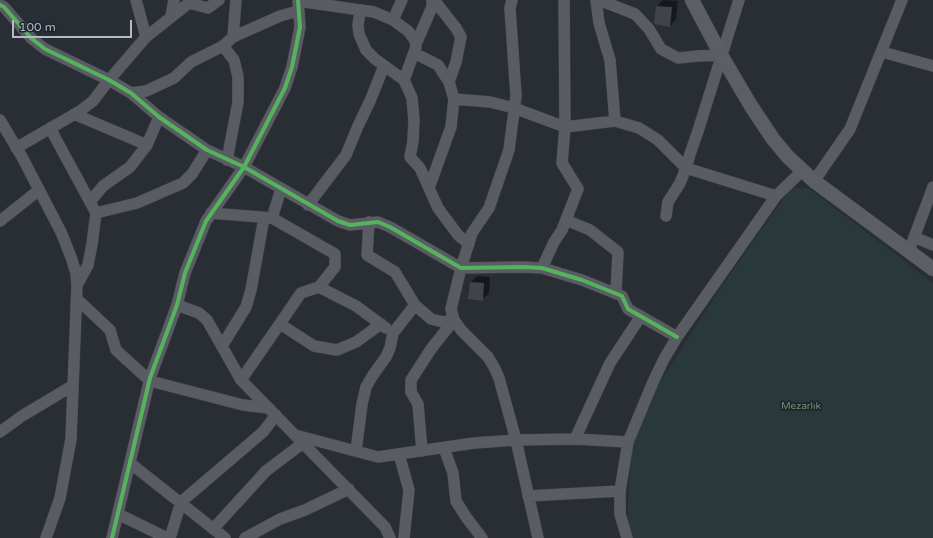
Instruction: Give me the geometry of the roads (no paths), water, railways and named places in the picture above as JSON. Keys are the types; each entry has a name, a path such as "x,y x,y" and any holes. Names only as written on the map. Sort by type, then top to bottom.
{"main road":[{"path":"692,0 722,55 773,139 802,171 814,181 933,269"},
{"path":"908,251 933,266"}],"street":[{"path":"136,0 146,37"},
{"path":"171,16 174,0"},
{"path":"16,148 93,101 146,37 171,16 189,3 208,8 219,0"},
{"path":"233,37 236,0"},
{"path":"393,20 402,0"},
{"path":"404,80 432,7 433,0"},
{"path":"433,0 456,28 461,38 456,62 449,82"},
{"path":"512,0 510,8 516,96 509,150 489,208 472,233 450,309 454,320 461,330 488,357 499,378 516,440 538,538"},
{"path":"542,268 554,242 562,230 578,189 562,163 565,127 564,0"},
{"path":"616,120 610,60 599,23 598,0 635,14 649,29 661,49 678,58 722,55"},
{"path":"666,216 668,202 680,183 686,168 739,0"},
{"path":"814,181 850,129 902,0"},
{"path":"3,4 31,38 45,48 109,80 130,93 159,117 207,150 244,168 338,221 350,225 378,222 390,227 461,268 542,268 582,280 616,292 622,296 628,309 677,337"},
{"path":"112,538 150,381 177,304 185,273 206,221 244,168 285,88 292,66 300,27 298,4"},
{"path":"130,93 146,91 174,78 191,62 223,46 233,37 280,16 298,4 374,12 393,20 408,31 415,40 415,49"},
{"path":"360,11 358,25 362,43 366,50 384,66 404,80 412,98 414,120 413,141 410,157 420,168 438,208 458,235 469,244"},
{"path":"223,46 234,60 238,77 238,102 227,160"},
{"path":"415,49 438,65 449,82 454,99 451,127 429,188"},
{"path":"882,52 933,66"},
{"path":"308,205 346,155 384,66"},
{"path":"454,99 490,102 514,108 565,127 616,120 639,128 658,140 686,168 776,196"},
{"path":"74,114 146,145"},
{"path":"90,202 103,186 130,167 146,145 159,117"},
{"path":"0,120 39,190 63,238 76,273 77,299 72,386 71,439 60,498 46,538"},
{"path":"50,128 96,213 88,265 77,285"},
{"path":"96,213 137,203 183,183 192,174 207,150"},
{"path":"627,538 620,514 620,491 628,442 653,382 677,337 776,196 802,171"},
{"path":"222,346 246,307 268,218 281,189"},
{"path":"0,221 39,190"},
{"path":"908,251 932,191"},
{"path":"212,213 268,218 335,254 335,267 319,287 301,293 241,380"},
{"path":"566,220 590,230 618,252 616,292"},
{"path":"369,222 367,255 395,272 415,305 431,318 443,322 454,320"},
{"path":"914,237 933,245"},
{"path":"319,287 356,306 393,333"},
{"path":"77,299 110,330 116,350 150,381 272,412"},
{"path":"177,304 199,313 207,320 241,380 385,527 390,538"},
{"path":"356,451 362,404 366,387 386,357 390,348 393,333 415,305"},
{"path":"575,439 610,363 641,316"},
{"path":"422,451 418,404 411,392 411,380 431,349 454,320"},
{"path":"280,324 314,346 337,350 356,342 381,324"},
{"path":"0,432 22,416 72,386"},
{"path":"170,538 181,502 263,432 272,412"},
{"path":"299,439 378,457 474,443 516,440 575,439 628,442"},
{"path":"213,530 266,471 299,439"},
{"path":"444,448 454,473 456,501 482,538"},
{"path":"399,454 409,490 404,538"},
{"path":"130,463 225,538"},
{"path":"245,538 280,519 305,510 349,489"},
{"path":"528,496 620,491"},
{"path":"118,514 167,538"}],"park label":[{"name":"Mezarlık","path":"801,406"}]}
